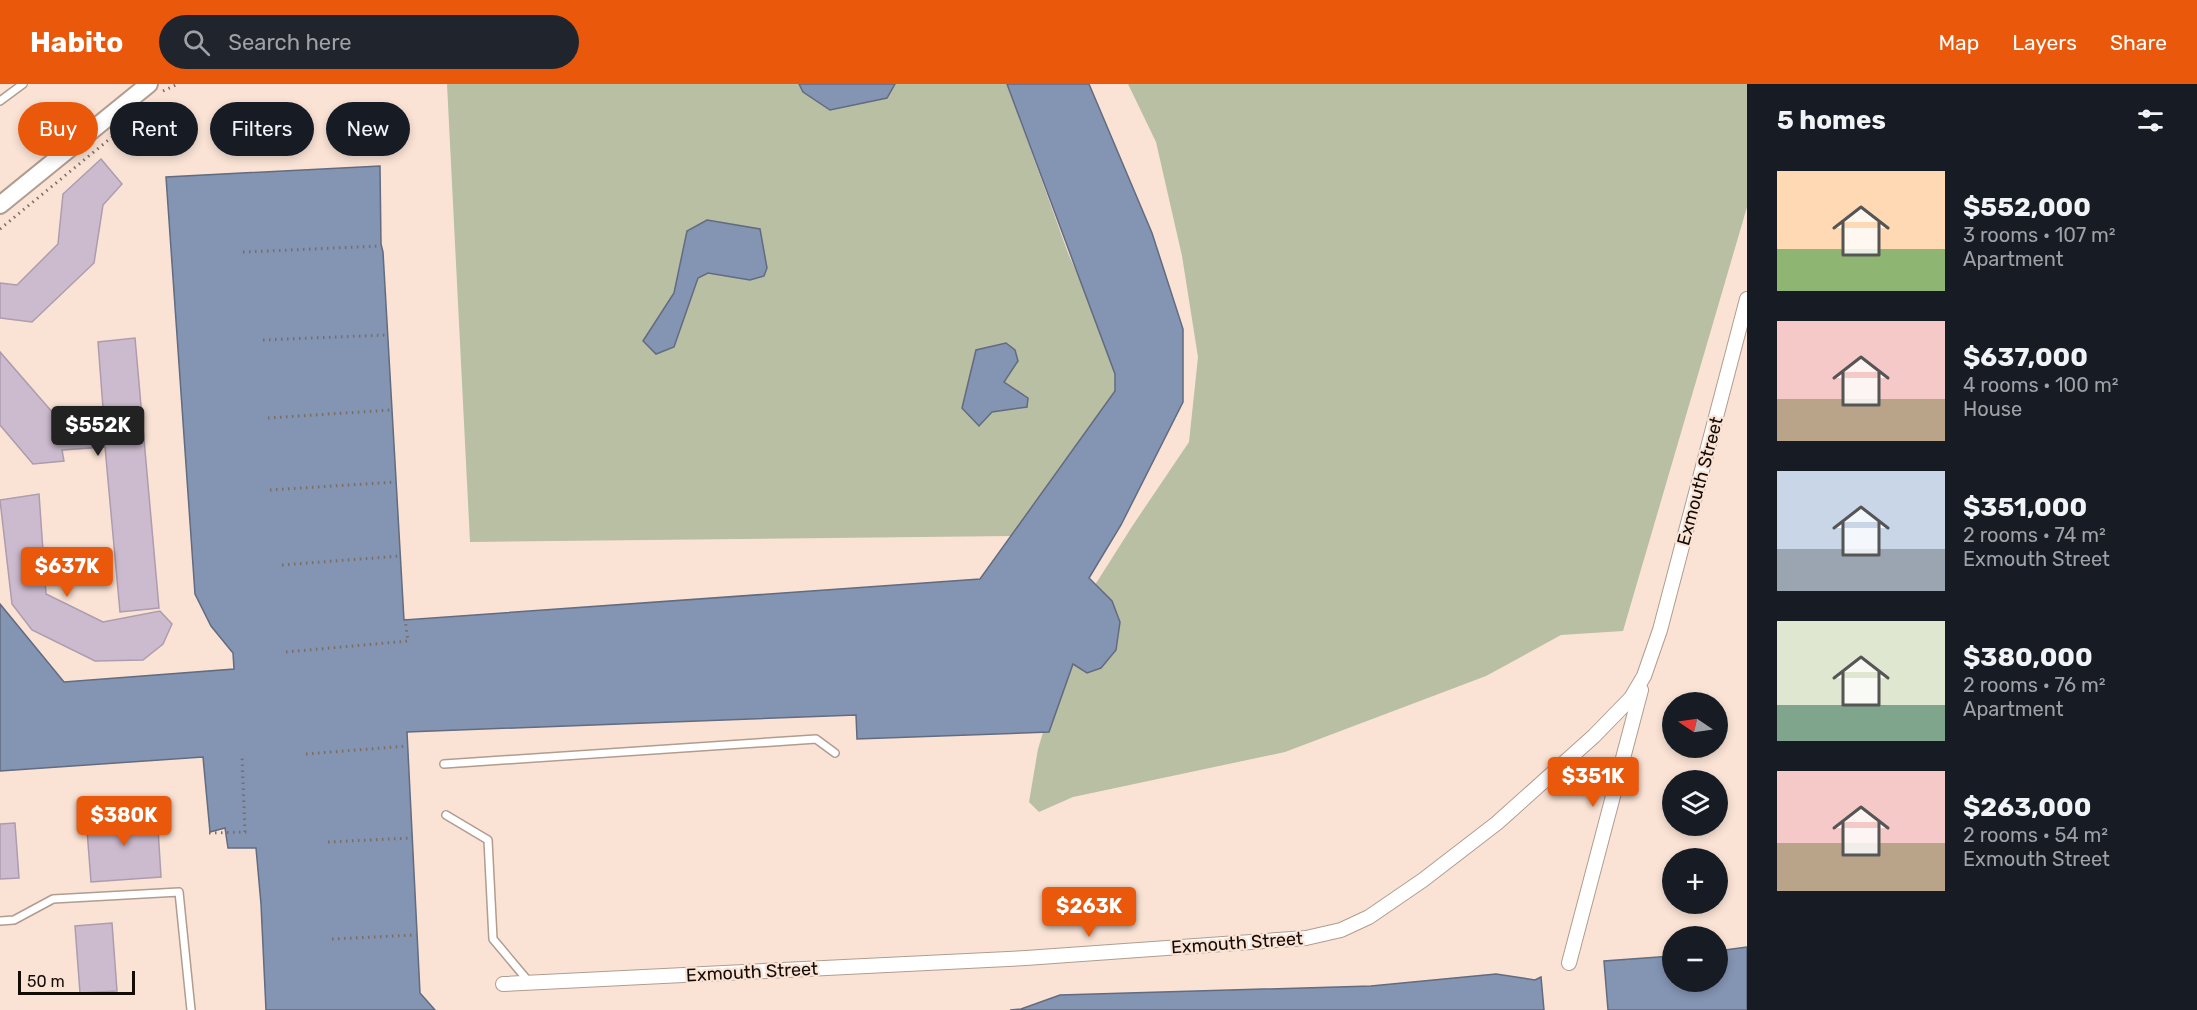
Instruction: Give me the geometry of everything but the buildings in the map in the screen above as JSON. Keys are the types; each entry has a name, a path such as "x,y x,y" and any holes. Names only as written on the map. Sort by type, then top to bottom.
{"street":[{"path":"0,205 155,92"},
{"name":"Exmouth Street","path":"503,984 1026,958 1306,938 1324,935 1369,917 1424,880 1497,824 1620,710 1638,688 1660,630 1747,299"},
{"name":"Exmouth Street","path":"1569,963 1649,662"}],"lane":[{"path":"0,101 22,84"},
{"path":"444,764 816,739 835,753"},
{"path":"446,815 488,840 493,939 529,982"},
{"path":"0,921 14,920 53,899 179,892 191,1010"}],"path":[{"path":"0,229 136,119 155,92 178,84"},
{"path":"243,252 382,246"},
{"path":"263,340 387,335"},
{"path":"268,418 391,410"},
{"path":"270,490 396,482"},
{"path":"282,565 400,556"},
{"path":"286,652 408,641 405,619"},
{"path":"306,754 407,746"},
{"path":"209,833 244,832 242,756"},
{"path":"328,842 411,838"},
{"path":"332,939 416,935"}],"green space":[{"path":"447,84 1007,84 1068,253 1111,350 1115,391 1012,536 470,542"},
{"path":"1128,84 1747,84 1747,207 1623,631 1561,635 1486,676 1285,752 1073,797 1039,812 1029,802 1038,749 1081,607 1189,442 1198,357 1182,256 1156,142"}],"water":[{"path":"799,84 895,84 887,98 830,110 803,92"},
{"path":"1007,84 1089,84 1152,233 1183,329 1183,402 1121,525 1089,578 1112,601 1120,622 1116,650 1101,668 1087,673 1073,664 1049,732 857,739 856,715 407,732 420,993 435,1010 266,1010 256,848 228,848 225,828 210,832 203,757 0,771 0,604 64,682 234,669 233,653 211,626 195,594 166,177 380,166 381,244 404,620 980,579 1115,391 1115,374"},
{"path":"707,220 760,229 767,268 764,276 750,280 708,273 698,278 674,347 656,354 643,341 674,293 687,231"},
{"path":"1006,343 1015,350 1018,361 1004,382 1028,398 1027,407 992,412 979,426 962,408 976,350"},
{"path":"1747,947 1747,1010 1608,1010 1604,961 1662,957 1662,992 1728,992 1728,950"},
{"path":"1496,974 1535,980 1541,977 1544,1010 1010,1010 1021,1009 1060,995 1371,986"}]}
